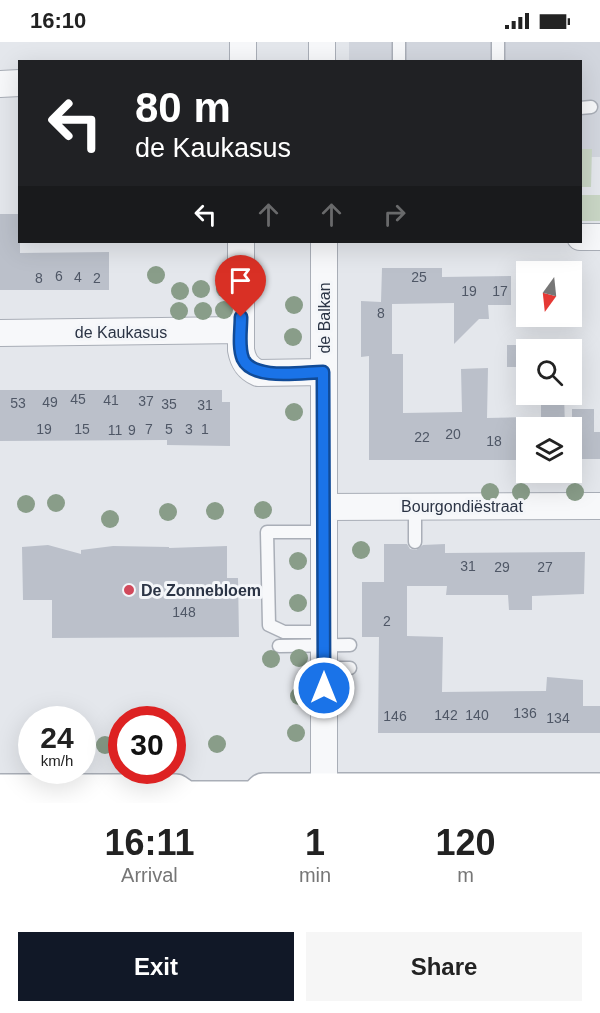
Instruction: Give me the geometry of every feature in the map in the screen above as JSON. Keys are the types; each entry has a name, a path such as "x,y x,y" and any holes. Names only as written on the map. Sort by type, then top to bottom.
{"street":[{"path":"243,42 243,60"},
{"path":"322,42 322,60"},
{"path":"0,84 18,83"},
{"path":"582,237 600,237"},
{"path":"241,243 241,350 244,361 257,379 323,372"},
{"name":"de Balkan","path":"324,243 324,790"},
{"name":"de Kaukasus","path":"0,333 241,330"},
{"name":"Bourgondiëstraat","path":"324,507 600,506"},
{"path":"0,791 176,791 185,783 256,784 263,790 600,790"}],"lane":[{"path":"399,42 399,60"},
{"path":"498,42 498,60"},
{"path":"415,506 415,542"},
{"path":"324,532 267,532 269,625 324,648 350,668"},
{"path":"279,646 324,648 350,645"}],"shaded area":[{"path":"349,42 600,42 600,157 582,157 582,60 349,60"}],"green space":[{"path":"582,149 592,149 591,187 582,187"},
{"path":"582,195 600,195 600,221 582,221"}],"building":[{"path":"0,214 18,214 20,253 109,252 109,290 0,290"},
{"path":"382,268 442,268 442,277 511,276 511,305 488,305 489,319 479,319 454,344 454,303 392,304 392,354 403,354 403,413 462,412 461,369 488,368 487,418 516,417 516,460 369,460 369,356 361,357 361,301 381,302"},
{"path":"507,345 516,345 516,367 507,367"},
{"path":"0,390 222,390 222,402 230,402 230,446 167,445 167,440 0,441"},
{"path":"541,405 564,405 565,417 541,417"},
{"path":"572,409 594,409 594,432 600,432 600,459 582,459 582,417 572,417"},
{"path":"384,544 407,544 410,549 416,550 423,545 445,544 445,553 585,552 584,594 532,596 532,610 509,610 508,595 446,595 447,586 407,586 407,636 443,637 442,692 546,691 547,677 583,680 583,706 600,706 600,733 378,733 379,637 362,637 362,582 384,582"},
{"name":"De Zonnebloem","path":"48,545 81,554 81,550 113,546 169,548 227,546 227,578 238,578 239,637 52,638 52,600 23,600 22,547"}],"place":[{"name":"De Zonnebloem","path":"129,590"}],"route":[{"path":"241,317 241,350 244,361 252,370 258,373 323,372 324,688"}]}
